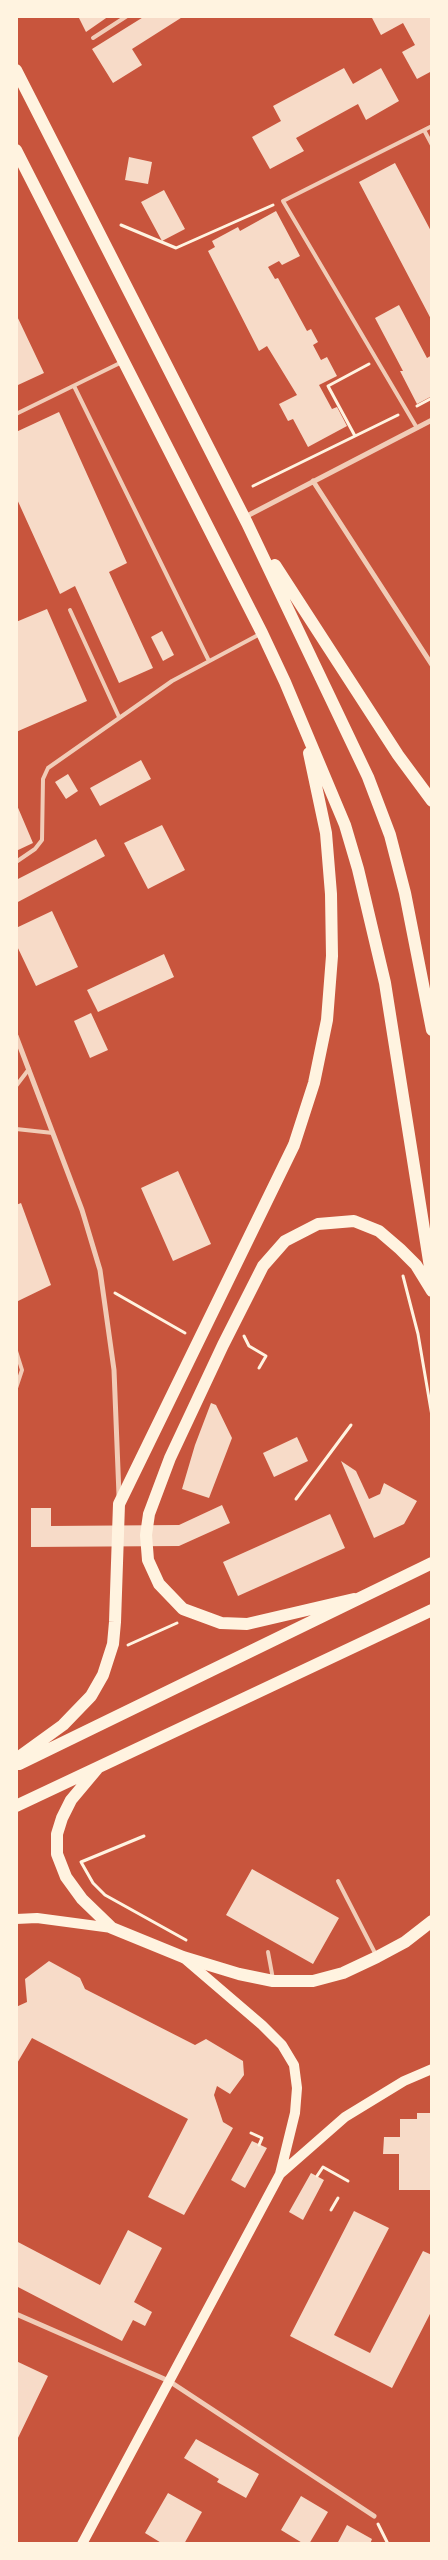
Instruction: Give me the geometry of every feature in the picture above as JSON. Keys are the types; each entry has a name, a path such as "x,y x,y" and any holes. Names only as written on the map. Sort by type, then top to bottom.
{"main road":[{"path":"16,70 246,520 368,777 390,835 405,893 432,1030"},
{"path":"17,155 262,633 285,682 345,825 358,869 385,983 432,1280"},
{"path":"246,520 392,747 432,801"},
{"path":"16,1759 62,1725 91,1696 103,1675 111,1648 115,1622 120,1504 294,1145 314,1083 327,1020 332,956 331,894 326,833 310,755 285,682"},
{"path":"354,1599 247,1624 221,1623 183,1609 159,1584 148,1560 146,1535 149,1514 170,1458 223,1345 263,1266 285,1241 318,1224 354,1221 379,1231 400,1249 416,1265 432,1290"},
{"path":"16,1766 354,1599 432,1563"},
{"path":"16,1806 432,1610"},
{"path":"97,1769 71,1800 62,1818 57,1834 57,1854 66,1877 82,1899 112,1928"},
{"path":"16,1920 37,1918 112,1928 183,1958 273,1981 313,1981 343,1973 377,1958 405,1942 432,1921"},
{"path":"82,2544 280,2174 295,2114 297,2088 294,2065 282,2045 262,2025 183,1958"},
{"path":"280,2174 345,2117 404,2081 432,2069"}],"street":[{"path":"246,520 313,481 432,420"},
{"path":"313,481 432,665"},
{"path":"16,1036 82,1210 103,1286 114,1370 120,1504"},
{"path":"16,2314 169,2380 374,2516"}],"lane":[{"path":"93,38 127,16"},
{"path":"417,428 283,201 432,126"},
{"path":"424,130 432,145"},
{"path":"16,414 124,361"},
{"path":"74,386 208,660"},
{"path":"70,610 118,718"},
{"path":"16,862 35,849 42,840 44,780 48,768 172,681 208,660 262,633"},
{"path":"16,1086 29,1069"},
{"path":"16,1129 53,1133"},
{"path":"16,1351 22,1370 16,1388"},
{"path":"338,1881 377,1958"},
{"path":"268,1952 273,1981"}],"path":[{"path":"121,224 176,248 283,201"},
{"path":"354,436 328,386 376,360"},
{"path":"253,486 432,398"},
{"path":"401,1268 418,1334 432,1416"},
{"path":"103,1286 199,1340"},
{"path":"247,1327 245,1341 248,1346 266,1356 259,1368"},
{"path":"296,1499 351,1425"},
{"path":"124,1647 184,1620"},
{"path":"144,1836 81,1862 93,1883 105,1896 191,1942"},
{"path":"251,2133 262,2138 259,2145"},
{"path":"317,2176 323,2167 348,2181"},
{"path":"331,2210 338,2198"},
{"path":"374,2516 388,2544"}],"building":[{"path":"78,16 109,16 86,32"},
{"path":"145,16 184,16 132,49 142,65 113,83 92,49"},
{"path":"371,16 432,16 432,71 417,79 402,52 415,45 403,23 381,35"},
{"path":"344,68 353,84 381,68 399,101 366,120 358,104 296,138 304,151 270,169 252,137 281,121 273,106"},
{"path":"129,157 152,162 148,184 125,180"},
{"path":"395,163 432,233 432,321 359,182"},
{"path":"164,190 185,229 162,241 141,202"},
{"path":"276,211 300,256 282,265 279,261 268,267 275,279 278,278 307,331 311,329 318,342 313,345 321,360 327,357 337,376 319,385 332,409 337,407 347,426 308,447 293,419 288,421 279,404 297,395 267,346 259,351 208,251 215,247 212,241 238,227 240,231"},
{"path":"399,305 427,358 432,355 432,396 417,404 400,371 403,371 375,318"},
{"path":"16,314 44,373 18,385 16,381"},
{"path":"59,412 127,563 109,572 153,668 119,683 75,586 60,594 16,497 16,432"},
{"path":"47,609 87,701 16,732 16,622"},
{"path":"162,631 174,655 163,661 151,637"},
{"path":"141,760 151,779 100,806 90,788"},
{"path":"68,774 78,791 66,799 55,782"},
{"path":"16,803 33,843 16,851"},
{"path":"162,825 185,870 148,889 124,843"},
{"path":"96,839 105,856 16,903 16,880"},
{"path":"52,911 78,967 36,986 16,944 16,928"},
{"path":"164,954 174,977 98,1012 87,990"},
{"path":"91,1013 108,1050 90,1058 74,1021"},
{"path":"178,1171 211,1244 173,1261 141,1188"},
{"path":"21,1203 51,1285 16,1302 16,1205"},
{"path":"211,1403 216,1405 232,1438 209,1498 182,1489 195,1445"},
{"path":"297,1437 308,1461 274,1477 263,1453"},
{"path":"341,1461 356,1471 369,1499 380,1494 384,1483 417,1501 404,1524 374,1538"},
{"path":"222,1505 230,1523 179,1546 31,1547 31,1508 51,1508 51,1526 179,1525"},
{"path":"330,1514 345,1548 238,1596 223,1562"},
{"path":"252,1869 339,1918 313,1964 226,1915"},
{"path":"49,1961 80,1978 85,1989 195,2045 206,2039 243,2061 244,2075 230,2094 217,2086 214,2095 223,2122 233,2128 184,2215 148,2197 188,2119 32,2038 16,2065 16,2007 27,2002 25,1979"},
{"path":"417,2113 432,2113 432,2190 399,2190 399,2154 383,2154 384,2137 400,2137 400,2119 417,2119"},
{"path":"252,2141 267,2148 245,2188 231,2180"},
{"path":"311,2173 324,2180 303,2220 289,2212"},
{"path":"354,2211 389,2228 334,2335 370,2353 423,2251 432,2255 432,2310 392,2388 290,2336"},
{"path":"128,2230 162,2248 134,2302 152,2312 145,2326 133,2320 122,2341 16,2286 16,2241 100,2285"},
{"path":"16,2361 48,2376 16,2442"},
{"path":"196,2439 259,2474 246,2498 217,2482 219,2479 184,2458"},
{"path":"168,2493 202,2512 184,2544 163,2544 145,2533"},
{"path":"301,2496 328,2512 309,2544 304,2544 281,2530"},
{"path":"347,2525 372,2539 370,2544 337,2544"}]}
